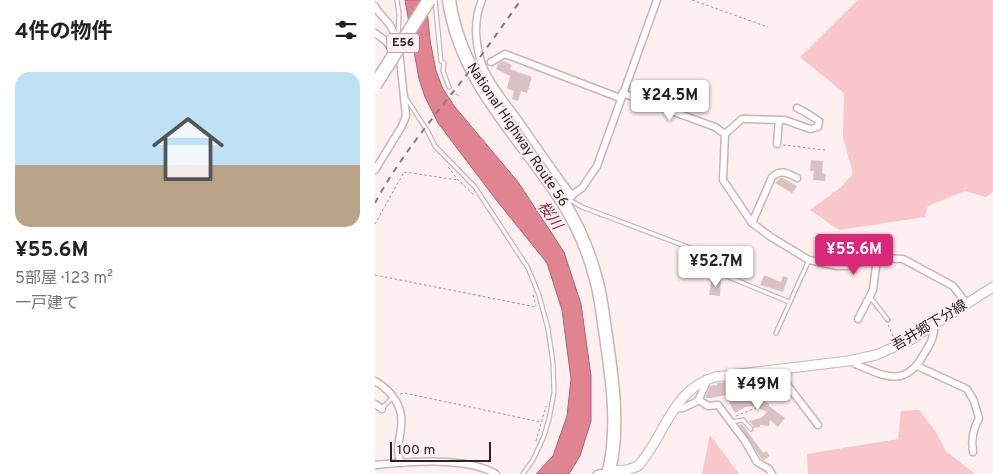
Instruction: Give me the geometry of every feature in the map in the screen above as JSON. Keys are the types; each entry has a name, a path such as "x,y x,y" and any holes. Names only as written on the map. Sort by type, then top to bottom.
{"highway":[{"name":"E56","path":"375,85 429,0"},
{"name":"National Highway Route 56","path":"449,0 457,38 476,80 568,199 585,244 597,281 609,354 614,430 606,473"}],"main road":[{"name":"吾井郷下分線","path":"606,473 627,470 638,466 687,392 708,380 854,360 888,351 910,340 993,287"}],"street":[{"path":"482,0 478,9 476,31 484,68 568,199 588,181 597,166 621,95 657,0"},
{"path":"375,7 389,25 398,41 399,65"},
{"path":"375,33 386,41 399,60 407,116 375,170"},
{"path":"491,62 505,54 715,127 725,134"},
{"path":"797,108 817,119 819,122 818,127 810,129 792,121 742,120 725,134 723,180 752,223 809,260 837,266 847,266 877,258 903,259 912,262 953,286 967,304"},
{"path":"777,144 779,120"},
{"path":"752,223 772,176 777,172 783,172 797,178"},
{"path":"859,320 873,290 877,258"},
{"path":"854,360 855,364 891,377 906,375 917,366 934,338 934,325"},
{"path":"917,366 969,391 979,418 975,424 972,440 973,452"},
{"path":"780,370 789,387 818,425"},
{"path":"674,409 688,406 699,400 708,380"},
{"path":"375,382 383,386 393,396 402,412 402,426 397,451 401,463"},
{"path":"699,400 708,406 718,405 757,462 769,469 772,474"},
{"path":"375,404 382,408"},
{"path":"375,465 452,462 488,469 496,474"}],"lane":[{"path":"397,0 399,14 398,41"},
{"path":"435,0 441,60 444,63 443,71 449,87"},
{"path":"405,98 435,146 475,187 528,268 539,295 548,329 553,363 554,392 544,436 533,460 523,474"},
{"path":"568,199 582,208 719,260 717,270 719,273 789,302"},
{"path":"776,333 809,260"},
{"path":"870,297 888,320"},
{"path":"382,408 393,396"},
{"path":"730,421 743,420 751,429"}],"path":[{"path":"692,0 768,27"},
{"path":"449,87 455,95 461,97"},
{"path":"777,144 825,150"},
{"path":"375,224 404,172 458,180"},
{"path":"375,275 536,307"},
{"path":"888,320 893,339"},
{"path":"393,396 403,393 541,422"},
{"path":"535,443 547,402"},
{"path":"730,421 746,410 756,408 756,406"}],"shaded area":[{"path":"405,0 426,0 430,40 436,71 443,89 455,107 518,182 564,252 581,304 591,376 591,421 580,456 569,474 536,474 553,456 567,416 571,379 562,310 547,263 438,123 425,97 419,79"},
{"path":"858,0 993,0 993,192 986,197 965,191 928,206 925,217 839,230 810,210 840,188 853,174 843,137 844,93 800,57"},
{"path":"919,410 936,432 946,451 975,474 808,474 807,454 898,439 901,411"},
{"path":"710,435 739,474 702,474"}],"building":[{"path":"503,61 512,65 510,69 532,77 527,93 521,91 518,101 512,99 514,91 507,88 510,76 496,69 498,64"},
{"path":"811,160 823,161 822,173 826,174 825,181 813,180 814,171 810,171"},
{"path":"780,178 797,186 792,193 775,183"},
{"path":"764,275 781,282 783,276 788,278 783,292 760,285"},
{"path":"716,277 721,278 720,296 709,295 711,282 715,282"},
{"path":"731,381 736,393 705,398 710,386"},
{"path":"737,395 741,401 759,398 785,418 778,427 770,420 769,426 760,425 760,427 754,428 749,421 761,418 767,412 755,406 745,407 735,413 728,400"},
{"path":"742,424 763,453 766,451 770,456 764,460 761,458 739,425"}],"railway":[{"path":"375,203 406,154 479,59 521,0"}],"water label":[{"name":"桜川","path":"549,216"}]}
